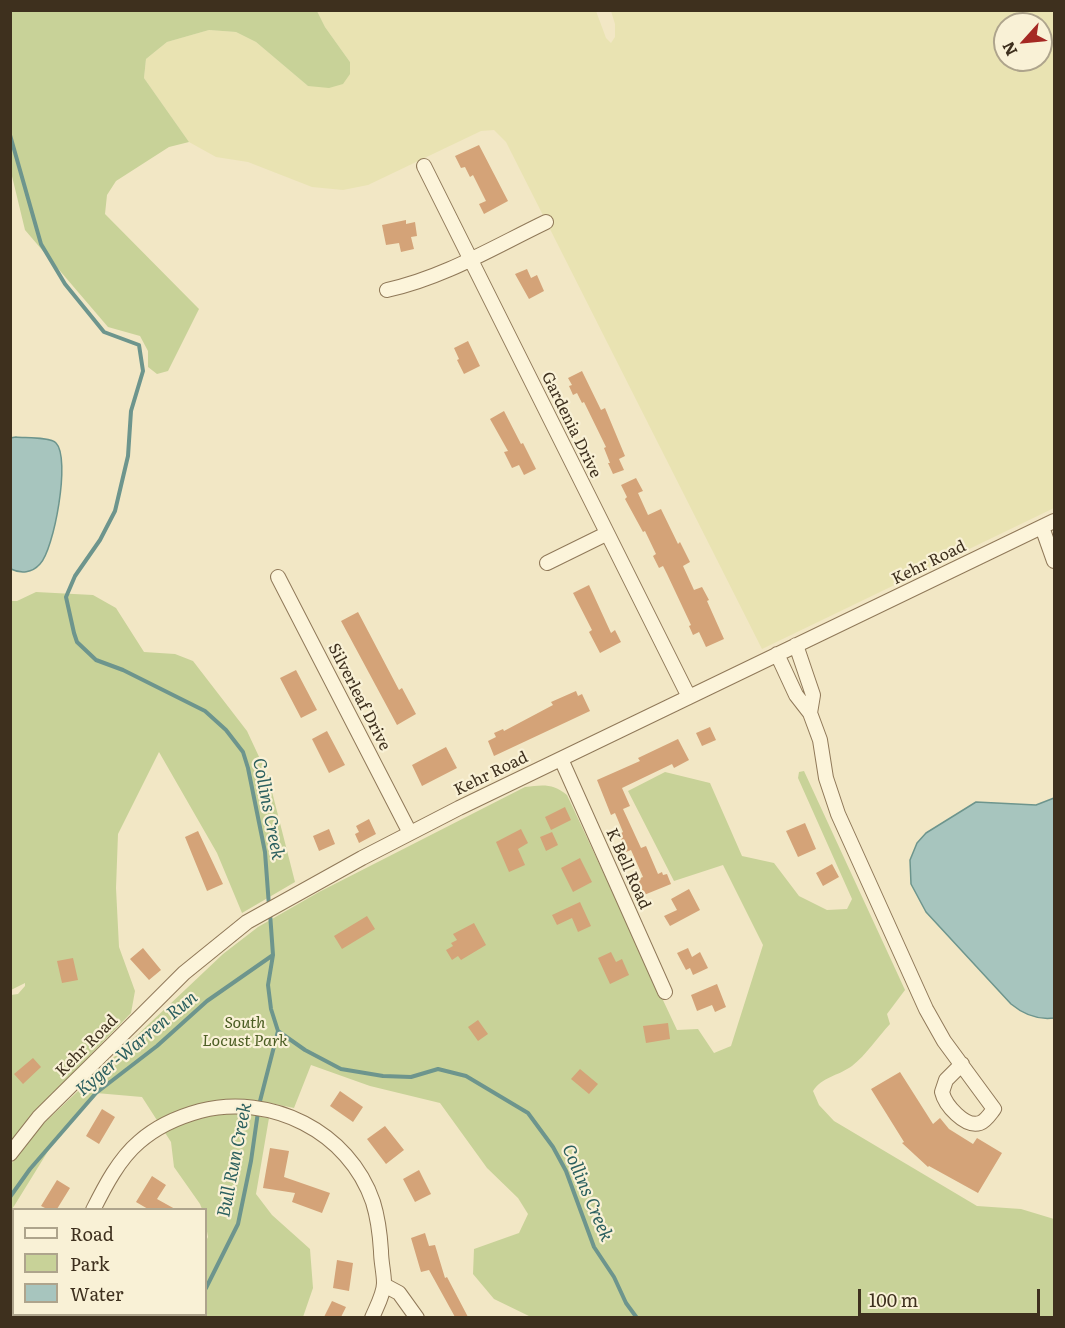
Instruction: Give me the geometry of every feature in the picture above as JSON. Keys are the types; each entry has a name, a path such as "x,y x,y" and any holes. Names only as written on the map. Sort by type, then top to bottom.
{"street":[{"name":"Gardenia Drive","path":"424,166 689,698"},
{"path":"387,290 429,278 546,222"},
{"path":"1048,524 1054,561"},
{"name":"Kehr Road","path":"10,1154 39,1118 144,1013 184,974 247,922 410,833 1048,524"},
{"path":"547,563 606,534"},
{"name":"Silverleaf Drive","path":"278,577 410,833"},
{"path":"796,645 813,694 810,712"},
{"path":"777,654 796,695 810,712 820,740 826,778 838,814 926,1009 944,1041 962,1064"},
{"name":"K Bell Road","path":"561,759 665,992"},
{"path":"94,1208 129,1152 153,1131 181,1117 210,1108 249,1107 288,1115 320,1132 342,1152 358,1173 372,1202 377,1220 384,1285 372,1317"},
{"path":"384,1285 399,1293 417,1317"}],"shaded area":[{"path":"317,11 596,11 606,38 611,43 615,37 615,24 611,11 1054,11 1054,508 762,649 506,142 494,130 481,131 368,185 343,190 312,187 248,162 216,157 189,142 144,78 146,59 167,42 209,30 236,32 256,42 308,86 350,62 325,27"}],"green space":[{"path":"10,11 317,11 325,27 350,62 350,74 343,84 329,88 308,86 256,42 236,32 209,30 167,42 146,59 144,78 189,142 169,147 116,181 107,195 105,214 199,309 168,371 157,374 148,367 148,351 140,336 108,327 25,230 11,172"},
{"path":"36,592 93,595 116,608 144,652 175,654 193,661 247,731 268,776 295,882 242,913 217,853 159,752 118,834 116,888 119,947 135,991 131,1013 39,1108 11,1141 11,995 18,994 25,983 11,990 11,601 17,601"},
{"name":"South Locust Park","path":"804,771 905,990 887,1014 890,1024 867,1051 852,1066 826,1080 813,1091 819,1105 834,1121 977,1206 1021,1209 1054,1219 1054,1317 531,1317 494,1299 473,1274 474,1249 519,1233 528,1214 518,1198 487,1168 440,1103 370,1086 311,1065 294,1108 265,1102 262,1117 269,1118 256,1194 272,1215 310,1249 313,1288 303,1317 149,1317 207,1316 208,1237 207,1208 202,1208 174,1167 171,1142 142,1097 96,1093 58,1135 11,1211 11,1164 41,1126 223,954 258,927 319,892 525,787 542,785 562,791 567,795 677,1030 698,1029 714,1053 731,1046 763,945 723,865 674,881 628,791 665,772 710,783 742,856 774,863 799,896 827,910 847,909 852,899 798,778 799,772"}],"water":[{"path":"10,438 53,441 60,452 62,466 59,504 51,541 40,564 30,571 22,572 11,569"},
{"path":"1054,798 1054,1018 1042,1018 1021,1011 1011,1004 926,912 911,884 910,860 917,843 926,833 976,802 1036,805"}],"building":[{"path":"479,145 508,201 484,214 479,204 486,201 473,175 470,177 465,167 461,168 455,156"},
{"path":"406,220 406,224 415,222 417,236 411,237 414,249 401,252 399,243 386,245 382,225"},
{"path":"527,269 531,278 537,275 544,291 529,299 515,274"},
{"path":"468,341 480,366 464,374 454,348"},
{"path":"582,371 601,410 605,408 625,456 619,459 624,470 613,474 604,448 606,447 584,402 582,403 577,393 573,395 569,386 572,385 568,378"},
{"path":"504,411 536,469 524,475 519,465 512,468 504,452 508,451 490,419"},
{"path":"636,478 643,491 638,493 648,515 661,509 678,544 680,542 690,562 683,566 694,590 702,587 724,639 706,647 699,632 693,635 689,626 691,625 663,566 659,568 653,556 656,554 645,531 643,532 625,499 627,497 621,485"},
{"path":"589,585 611,633 615,630 621,642 600,653 589,632 592,630 573,593"},
{"path":"358,612 399,690 402,688 416,714 397,725 341,621"},
{"path":"296,670 317,710 301,718 280,678"},
{"path":"576,691 578,696 582,694 590,711 494,756 488,741 496,737 494,733 503,729 504,731 553,705 551,702"},
{"path":"710,727 716,740 702,746 696,733"},
{"path":"327,731 345,765 329,773 312,739"},
{"path":"678,739 689,760 674,768 672,764 622,788 630,806 623,809 641,848 646,846 658,874 662,872 663,875 667,874 671,884 644,895 638,879 643,877 631,850 626,852 619,834 623,832 615,813 611,815 597,780 640,761 638,758"},
{"path":"446,747 457,768 422,786 412,765"},
{"path":"565,807 571,820 551,830 545,817"},
{"path":"369,819 376,834 359,843 355,834 359,832 356,826"},
{"path":"805,823 816,849 798,857 786,831"},
{"path":"329,829 335,844 319,851 313,836"},
{"path":"521,829 528,843 518,849 525,865 509,872 496,842"},
{"path":"198,831 223,884 207,891 185,837"},
{"path":"552,832 558,845 546,851 540,837"},
{"path":"580,858 592,882 573,892 561,868"},
{"path":"832,864 839,877 823,886 816,873"},
{"path":"689,889 700,910 670,926 664,916 677,910 671,899"},
{"path":"580,902 591,926 578,932 572,918 557,925 552,915"},
{"path":"367,916 375,929 342,949 334,936"},
{"path":"474,923 486,945 461,960 458,956 452,960 446,950 453,946 451,943 457,940 453,934"},
{"path":"143,948 161,970 149,980 130,959"},
{"path":"688,948 692,957 700,952 708,968 693,975 690,968 686,970 677,953"},
{"path":"611,952 616,962 622,959 629,975 610,984 598,958"},
{"path":"73,958 78,980 62,983 57,961"},
{"path":"717,984 726,1007 715,1012 712,1005 697,1011 691,995"},
{"path":"478,1020 488,1034 478,1041 468,1027"},
{"path":"668,1023 670,1039 646,1043 643,1026"},
{"path":"33,1058 41,1067 23,1084 14,1074"},
{"path":"580,1069 598,1084 589,1094 571,1079"},
{"path":"900,1072 933,1124 940,1118 949,1129 973,1144 977,1138 1002,1153 978,1193 928,1167 902,1143 904,1142 871,1089"},
{"path":"340,1091 363,1107 353,1122 330,1106"},
{"path":"102,1109 115,1117 99,1144 86,1136"},
{"path":"385,1126 404,1150 386,1164 367,1139"},
{"path":"270,1148 289,1151 284,1177 330,1193 322,1213 292,1202 295,1193 263,1188"},
{"path":"419,1170 431,1194 415,1202 403,1179"},
{"path":"152,1176 166,1185 157,1199 173,1208 146,1208 136,1202"},
{"path":"57,1180 70,1188 58,1208 41,1206"},
{"path":"425,1233 429,1246 435,1245 445,1278 447,1277 468,1317 455,1317 429,1270 421,1272 411,1238"},
{"path":"337,1260 353,1263 349,1291 333,1288"},
{"path":"332,1301 346,1307 341,1317 324,1317"}],"waterway":[{"name":"Collins Creek","path":"10,135 41,244 65,284 104,332 139,345 143,371 131,411 128,456 115,511 100,540 75,576 66,597 77,642 96,660 123,670 205,711 226,730 243,752 265,852 269,906"},
{"name":"Collins Creek","path":"270,913 273,955 268,985 271,1009 278,1031 305,1050 341,1069 383,1076 411,1077 438,1069 466,1076 528,1113 553,1147 566,1171 594,1247 637,1318"},
{"name":"Kyger-Warren Run","path":"10,1197 30,1169 96,1093 157,1046 207,1001 273,955"},
{"name":"Bull Run Creek","path":"259,1105 278,1031"},
{"name":"Bull Run Creek","path":"207,1286 238,1224 258,1112"}]}
